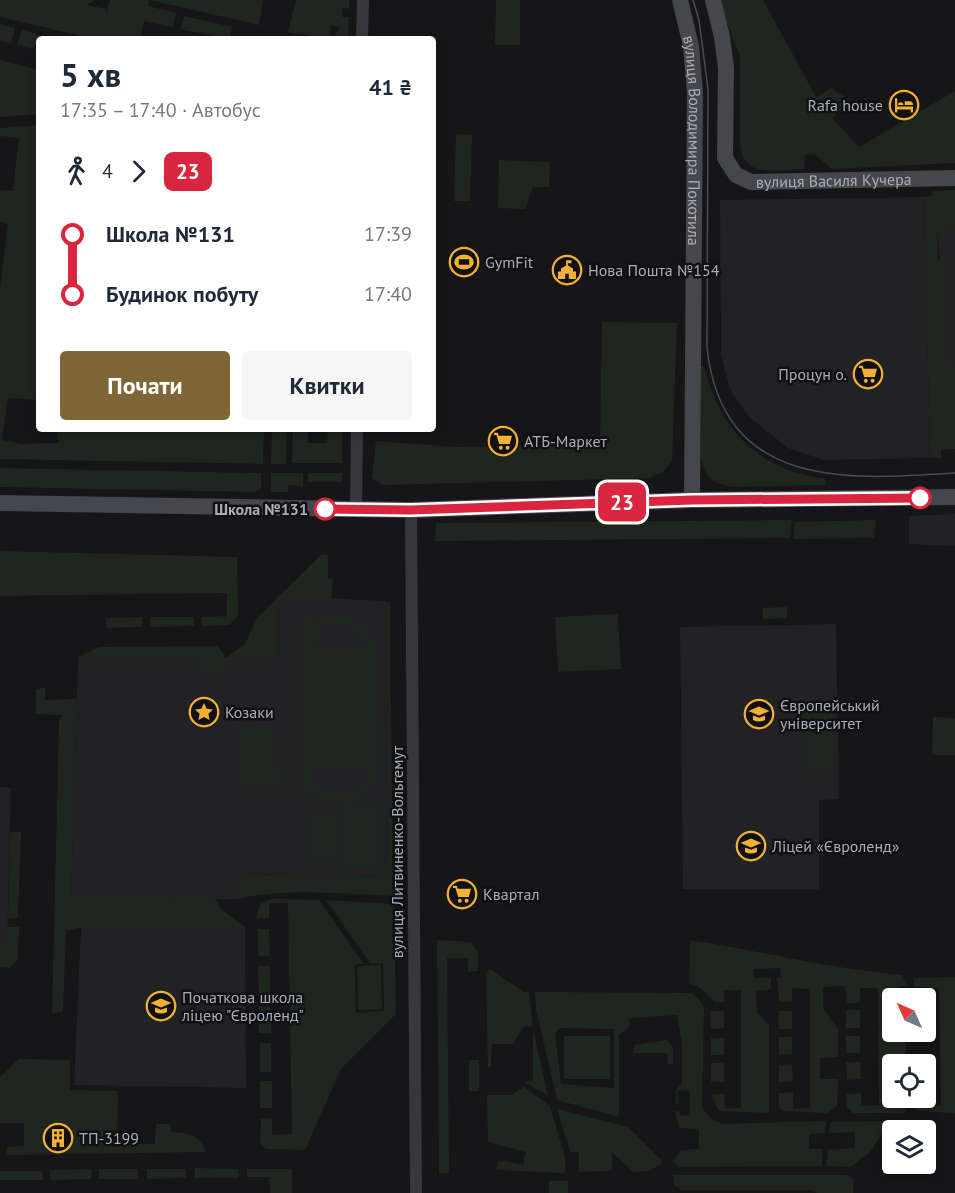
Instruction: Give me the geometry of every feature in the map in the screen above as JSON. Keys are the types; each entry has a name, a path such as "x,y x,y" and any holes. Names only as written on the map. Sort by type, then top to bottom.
{"street":[{"path":"362,36 363,0"},
{"name":"вулиця Володимира Покотила","path":"680,0 691,46 695,93 692,500"},
{"name":"вулиця Володимира Покотила","path":"713,0 722,37 726,68 725,158"},
{"name":"вулиця Василя Кучера","path":"725,158 736,174 751,182 955,178"},
{"path":"356,509 357,432"},
{"path":"0,502 411,510 692,500 955,497"},
{"name":"вулиця Литвиненко-Вольгемут","path":"411,510 416,1193"}],"shaded area":[{"path":"0,0 95,0 86,5 107,9 106,16 110,0 149,0 148,6 176,13 173,27 144,21 141,36 82,36 0,17"},
{"path":"150,0 263,0 259,25"},
{"path":"296,0 349,0 349,9 343,8 342,17 349,17 348,36 335,36 339,27 331,25 329,36 288,32"},
{"path":"496,0 520,0 520,45 495,45"},
{"path":"717,0 763,0 816,97 831,88 851,101 832,118 859,147 955,91 955,163 832,169 814,154 805,155 804,169 772,171 754,167 747,162 742,153 740,141 740,55"},
{"path":"184,16 232,27 230,36 215,36 180,29"},
{"path":"0,24 15,28 11,44 0,41"},
{"path":"22,30 38,34 34,49 17,45"},
{"path":"0,60 36,69 36,114 0,117"},
{"path":"36,125 36,400 8,398 2,440 21,444 59,443 57,432 264,432 263,464 0,459 0,288 8,224 0,222 0,190 13,191 19,138 0,136 0,128"},
{"path":"456,134 472,135 470,201 454,201"},
{"path":"499,160 550,162 549,187 533,187 525,209 498,208"},
{"path":"955,190 955,229 937,231 938,260 945,260 949,366 955,366 955,449 941,450 941,458 930,458 924,197 932,196 933,191"},
{"path":"924,197 930,458 824,460 788,448 748,416 730,389 721,355 720,200"},
{"path":"955,229 955,449 937,230"},
{"path":"602,322 677,323 672,461 664,471 649,478 382,485 372,478 376,441 456,447 537,446 560,441 600,441"},
{"path":"701,367 704,367 721,411 746,444 762,457 781,467 826,479 826,485 732,487 714,482 707,475 701,460"},
{"path":"272,432 287,432 286,464 271,464"},
{"path":"293,432 308,432 308,443 327,443 328,432 342,432 342,463 292,463"},
{"path":"0,468 261,473 261,488 253,492 0,487"},
{"path":"271,473 303,473 303,486 288,485 288,492 271,492"},
{"path":"308,473 342,473 342,482 308,482"},
{"path":"955,514 955,546 909,544 909,516"},
{"path":"792,520 790,538 435,541 436,523"},
{"path":"876,520 874,538 793,539 795,522"},
{"path":"0,551 237,557 238,616 229,625 202,626 202,617 227,616 227,593 0,596"},
{"path":"322,554 328,555 328,578 333,579 331,599 278,597"},
{"path":"278,596 385,601 388,877 238,874 238,899 71,899 78,657 199,658 225,673 225,659 279,659"},
{"path":"278,597 279,659 226,659 225,673 199,673 199,658 78,657 99,647 218,646 226,658 245,644 257,618"},
{"path":"385,601 390,602 393,896 295,892 238,899 238,874 388,877"},
{"path":"787,607 787,618 763,619 763,608"},
{"path":"618,614 621,669 558,672 555,617"},
{"path":"331,615 354,619 366,627 377,647 379,767 375,779 361,796 342,803 321,797 310,789 309,799 301,799 301,616 310,616 310,629 317,622","holes":["333,623 356,629 363,637 368,649 310,651 321,629","370,767 361,785 345,794 328,792 312,778 312,768"]},
{"path":"142,617 142,627 106,628 106,618"},
{"path":"150,617 194,617 194,626 150,627"},
{"name":"Європейський університет","path":"836,624 839,799 819,800 819,889 683,889 680,627"},
{"path":"45,688 45,700 77,699 71,898 215,899 221,909 245,927 81,927 66,931 63,1011 52,1014 59,723 62,715 36,714 36,689"},
{"path":"806,705 834,705 833,771 805,771"},
{"path":"933,717 955,718 955,755 932,755"},
{"path":"241,727 274,728 274,769 283,770 283,789 241,788"},
{"path":"0,787 11,788 7,949 0,948"},
{"path":"342,804 380,804 380,868 342,868"},
{"path":"309,813 338,813 338,860 309,859"},
{"path":"10,832 21,832 18,918 8,918"},
{"path":"271,899 319,900 364,964 355,965 356,1013 384,1011 383,964 370,963 326,900 394,904 396,1014 341,1069 305,1150 266,1149 260,1143 261,1119 272,1118 272,1135 292,1134 288,903 269,903 269,918 256,918 260,904"},
{"path":"7,927 19,927 18,959 9,968 0,967 0,948 7,948"},
{"name":"Початкова школа ліцею \"Євроленд\"","path":"81,927 245,927 246,1088 74,1085"},
{"path":"258,929 269,929 270,956 258,956"},
{"path":"437,940 471,942 478,952 478,971 468,972 468,958 447,958 449,1173 439,1174"},
{"path":"690,940 822,964 902,975 908,986 882,988 882,1042 906,1042 906,1054 882,1054 882,1108 905,1108 905,1113 853,1113 847,1107 846,1094 861,1093 861,1106 879,1105 878,988 860,988 860,1003 847,1003 845,986 823,987 823,1008 838,1029 838,1057 820,1058 820,1079 838,1079 837,1106 827,1113 782,1111 779,1107 779,1093 793,1092 793,1109 810,1108 810,989 792,988 792,1002 781,1002 777,978 781,977 780,968 754,969 754,978 771,978 771,989 756,991 757,1012 769,1025 769,1113 719,1111 711,1094 724,1094 725,1108 741,1108 741,990 724,990 724,1002 714,1002 701,988 689,983"},
{"path":"381,965 382,1009 358,1010 357,966"},
{"path":"258,966 270,966 270,995 259,995"},
{"path":"490,969 524,992 529,992 533,1026 523,1027 513,1044 492,1044 491,1067 488,1067 486,974"},
{"path":"955,977 955,1113 917,1111 915,1108 936,1108 936,1105 941,1105 939,989 914,986 914,978"},
{"path":"535,992 692,993 702,1003 704,1010 702,1107 710,1118 723,1124 826,1121 825,1133 809,1134 809,1149 823,1149 822,1166 679,1167 673,1161 681,1150 699,1149 699,1129 679,1128 675,1111 679,1111 680,1116 690,1115 689,1090 678,1091 679,1104 676,1104 676,1089 682,1084 682,1044 677,1015 630,1018 629,1027 619,1035 619,1117 557,1100 536,1009","holes":["560,1028 614,1029 614,1088 561,1084 555,1034"]},
{"path":"259,1007 271,1007 271,1033 259,1033"},
{"path":"846,1010 860,1010 860,1028 846,1028"},
{"path":"710,1011 724,1011 724,1028 711,1029"},
{"path":"778,1011 792,1011 792,1029 779,1029"},
{"path":"533,1029 548,1096 524,1082 533,1081"},
{"path":"564,1036 610,1036 610,1079 564,1079"},
{"path":"846,1036 860,1036 860,1053 846,1053"},
{"path":"779,1037 792,1037 792,1054 779,1055"},
{"path":"711,1038 724,1038 724,1055 711,1055"},
{"path":"667,1040 673,1047 673,1064 668,1065 667,1053 634,1053 634,1045"},
{"path":"260,1043 271,1043 271,1072 260,1072"},
{"path":"19,1059 70,1060 70,1090 118,1091 117,1144 155,1144 156,1124 170,1124 171,1132 197,1138 206,1152 7,1155 7,1147 24,1146 24,1123 0,1123 0,1077"},
{"path":"469,1060 479,1060 479,1091 469,1091"},
{"path":"846,1062 860,1062 861,1079 847,1080"},
{"path":"711,1063 724,1063 724,1082 711,1082"},
{"path":"792,1064 793,1082 779,1082 779,1065"},
{"path":"260,1081 272,1081 272,1108 260,1108"},
{"path":"524,1087 550,1106 565,1157 565,1173 496,1170 498,1160 523,1165 526,1152 488,1142 487,1095 511,1095"},
{"path":"557,1109 628,1127 663,1162 650,1171 633,1172 612,1152 612,1171 579,1172 579,1152 570,1152"},
{"path":"882,1121 882,1133 870,1152 850,1167 826,1166 828,1150 855,1148 855,1132 829,1133 831,1122"},
{"path":"195,1168 238,1169 239,1178 195,1178"},
{"path":"92,1169 91,1179 50,1180 50,1170"},
{"path":"99,1169 138,1169 138,1179 99,1179"},
{"path":"147,1169 186,1169 186,1178 147,1179"},
{"path":"247,1169 292,1169 292,1193 270,1193 269,1177 247,1177"},
{"path":"0,1171 42,1171 43,1180 0,1180"},
{"path":"673,1175 847,1175 853,1179 853,1193 817,1193 811,1190 681,1190 674,1185"},
{"path":"549,1181 568,1181 568,1193 549,1193"}],"tram line":[{"path":"693,0 699,20 708,89 707,348 718,394 737,428 764,452 796,466 833,474 873,476 955,473"}],"bus line":[{"name":"23","path":"325,509 411,510 692,500 920,498"}],"place":[{"name":"Rafa house","path":"904,105"},
{"name":"GymFit","path":"464,262"},
{"name":"Нова Пошта №154","path":"567,270"},
{"name":"Процун о.","path":"868,374"},
{"name":"АТБ-Маркет","path":"503,441"},
{"name":"Школа №131","path":"325,509"},
{"name":"Козаки","path":"204,712"},
{"name":"Європейський університет","path":"759,714"},
{"name":"Ліцей «Євроленд»","path":"751,846"},
{"name":"Квартал","path":"462,894"},
{"name":"Початкова школа ліцею \"Євроленд\"","path":"161,1006"},
{"name":"ТП-3199","path":"58,1138"}]}
